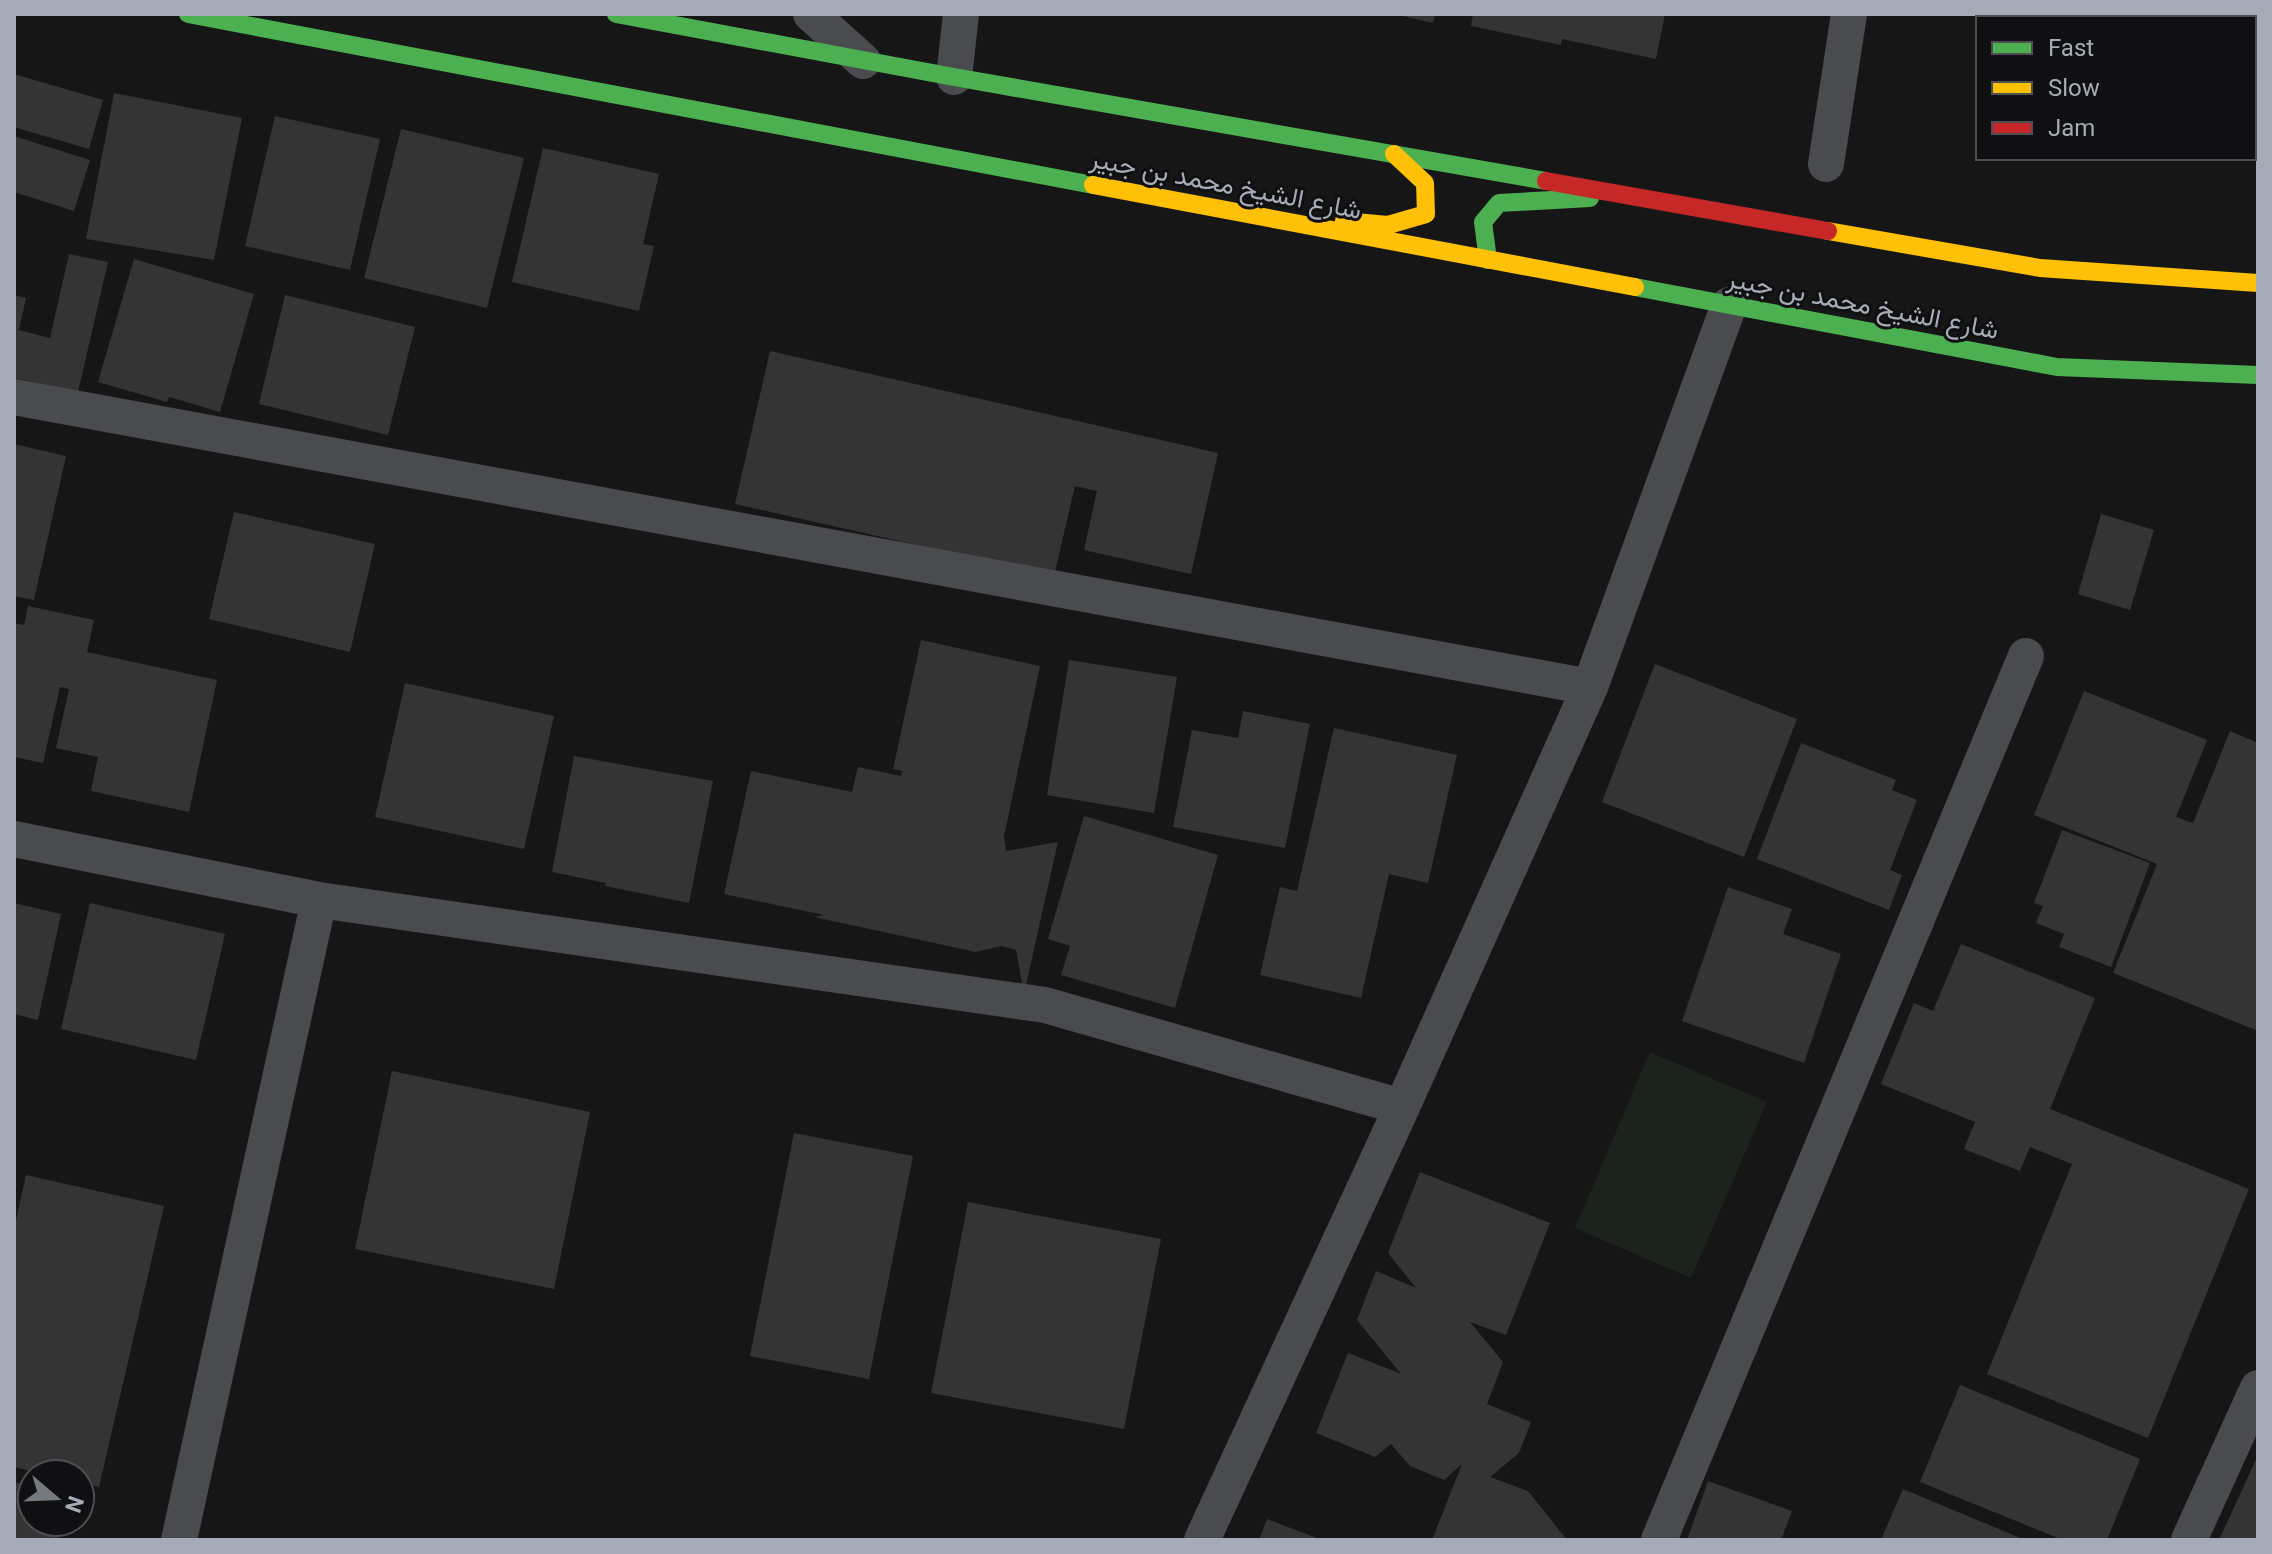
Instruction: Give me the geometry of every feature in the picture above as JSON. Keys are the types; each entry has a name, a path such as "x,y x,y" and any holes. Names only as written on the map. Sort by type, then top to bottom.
{"main road":[{"name":"شارع الشيخ محمد بن جبير","path":"188,14 2057,367 2258,375"},
{"path":"616,14 863,61 2040,268 2258,283"},
{"path":"1238,212 1388,225 1426,214 1425,183 1394,154"},
{"path":"1488,260 1483,222 1499,203 1628,196"}],"street":[{"path":"811,14 863,61"},
{"path":"954,77 961,14"},
{"path":"1826,164 1849,14"},
{"path":"1202,1540 1402,1107 1590,687 1729,305"},
{"path":"14,397 1590,687"},
{"path":"1659,1540 2026,656"},
{"path":"14,839 319,900 1045,1005 1402,1107"},
{"path":"179,1540 319,900"},
{"path":"2189,1540 2258,1388"}],"shaded area":[{"path":"1650,1052 1767,1102 1691,1278 1575,1228"}],"building":[{"path":"1394,14 1435,14 1433,23"},
{"path":"1473,14 1665,14 1656,59 1562,39 1561,45 1471,26"},
{"path":"14,74 103,100 89,149 14,127"},
{"path":"114,93 242,118 214,260 86,239"},
{"path":"2257,102 2258,146 2256,146"},
{"path":"275,116 380,139 350,270 245,246"},
{"path":"401,129 524,158 487,308 364,278"},
{"path":"14,136 90,160 74,211 14,192"},
{"path":"543,148 659,174 643,244 654,246 639,311 512,282"},
{"path":"69,254 108,262 78,392 14,378 14,295 26,298 19,330 50,338"},
{"path":"134,259 254,294 220,412 169,397 167,402 98,382"},
{"path":"285,295 415,327 388,435 259,404"},
{"path":"770,351 1218,453 1191,574 1084,550 1097,491 1075,486 1054,576 735,504"},
{"path":"14,444 66,456 34,600 14,596"},
{"path":"234,512 375,544 350,652 209,619"},
{"path":"2101,514 2154,530 2130,610 2078,594"},
{"path":"28,606 94,620 87,652 217,680 189,812 91,791 98,757 56,748 69,689 60,687 43,763 14,757 14,623 24,625"},
{"path":"921,640 1040,666 1004,836 1006,851 1058,842 1024,994 1016,950 1001,946 976,952 724,894 751,771 852,792 858,767 901,776 902,771 893,769"},
{"path":"1069,660 1177,677 1154,813 1047,795"},
{"path":"1655,664 1797,719 1744,857 1602,802"},
{"path":"405,683 554,716 524,849 375,817"},
{"path":"2084,691 2207,740 2176,817 2193,823 2230,731 2258,743 2258,1031 2113,973 2157,864 2034,815"},
{"path":"1243,711 1310,724 1285,848 1173,827 1192,730 1238,738"},
{"path":"1334,728 1457,755 1428,883 1389,874 1361,998 1260,975 1280,887 1297,891"},
{"path":"1801,743 1896,780 1892,790 1917,800 1890,870 1902,875 1889,910 1757,859"},
{"path":"574,756 713,781 689,903 552,872"},
{"path":"1084,816 1218,855 1175,1008 1061,975 1070,946 1048,939"},
{"path":"2062,830 2150,863 2111,967 2059,947 2064,934 2036,923 2043,906 2034,903"},
{"path":"1728,887 1792,909 1783,934 1841,954 1804,1063 1682,1021"},
{"path":"14,903 61,914 38,1020 14,1014"},
{"path":"90,903 225,934 196,1060 61,1029"},
{"path":"1961,944 2095,998 2050,1109 2249,1189 2148,1438 1987,1374 2072,1164 2030,1147 2020,1171 1964,1149 1975,1122 1881,1084 1914,1003 1933,1011"},
{"path":"392,1071 590,1112 554,1289 355,1249"},
{"path":"794,1133 913,1156 869,1379 750,1356"},
{"path":"1420,1172 1550,1223 1506,1335 1470,1322 1503,1362 1487,1404 1531,1422 1519,1453 1490,1477 1528,1491 1567,1540 1432,1540 1462,1464 1444,1480 1410,1466 1391,1444 1375,1457 1316,1433 1348,1353 1401,1374 1357,1320 1376,1271 1416,1288 1388,1253"},
{"path":"26,1175 164,1206 99,1487 96,1486 96,1458 16,1458 14,1467 14,1229"},
{"path":"968,1202 1161,1239 1124,1429 931,1393"},
{"path":"1960,1385 2140,1459 2107,1540 2063,1540 1920,1482"},
{"path":"2258,1455 2258,1540 2219,1540"},
{"path":"1708,1481 1792,1511 1781,1540 1687,1540"},
{"path":"14,1482 16,1538 57,1538 14,1540"},
{"path":"1903,1489 2025,1540 1881,1540"},
{"path":"1267,1519 1322,1540 1259,1540"}],"traffic: fast":[{"path":"188,14 1093,185"},
{"path":"616,14 1546,181"},
{"path":"1488,260 1483,222 1499,203 1590,198"},
{"path":"1635,287 2057,367 2258,375"}],"traffic: slow":[{"path":"1344,221 1388,225 1426,214 1425,183 1394,154"},
{"path":"1093,185 1635,287"},
{"path":"1828,231 2040,268 2258,283"}],"traffic: jam":[{"path":"1546,181 1828,231"}]}
